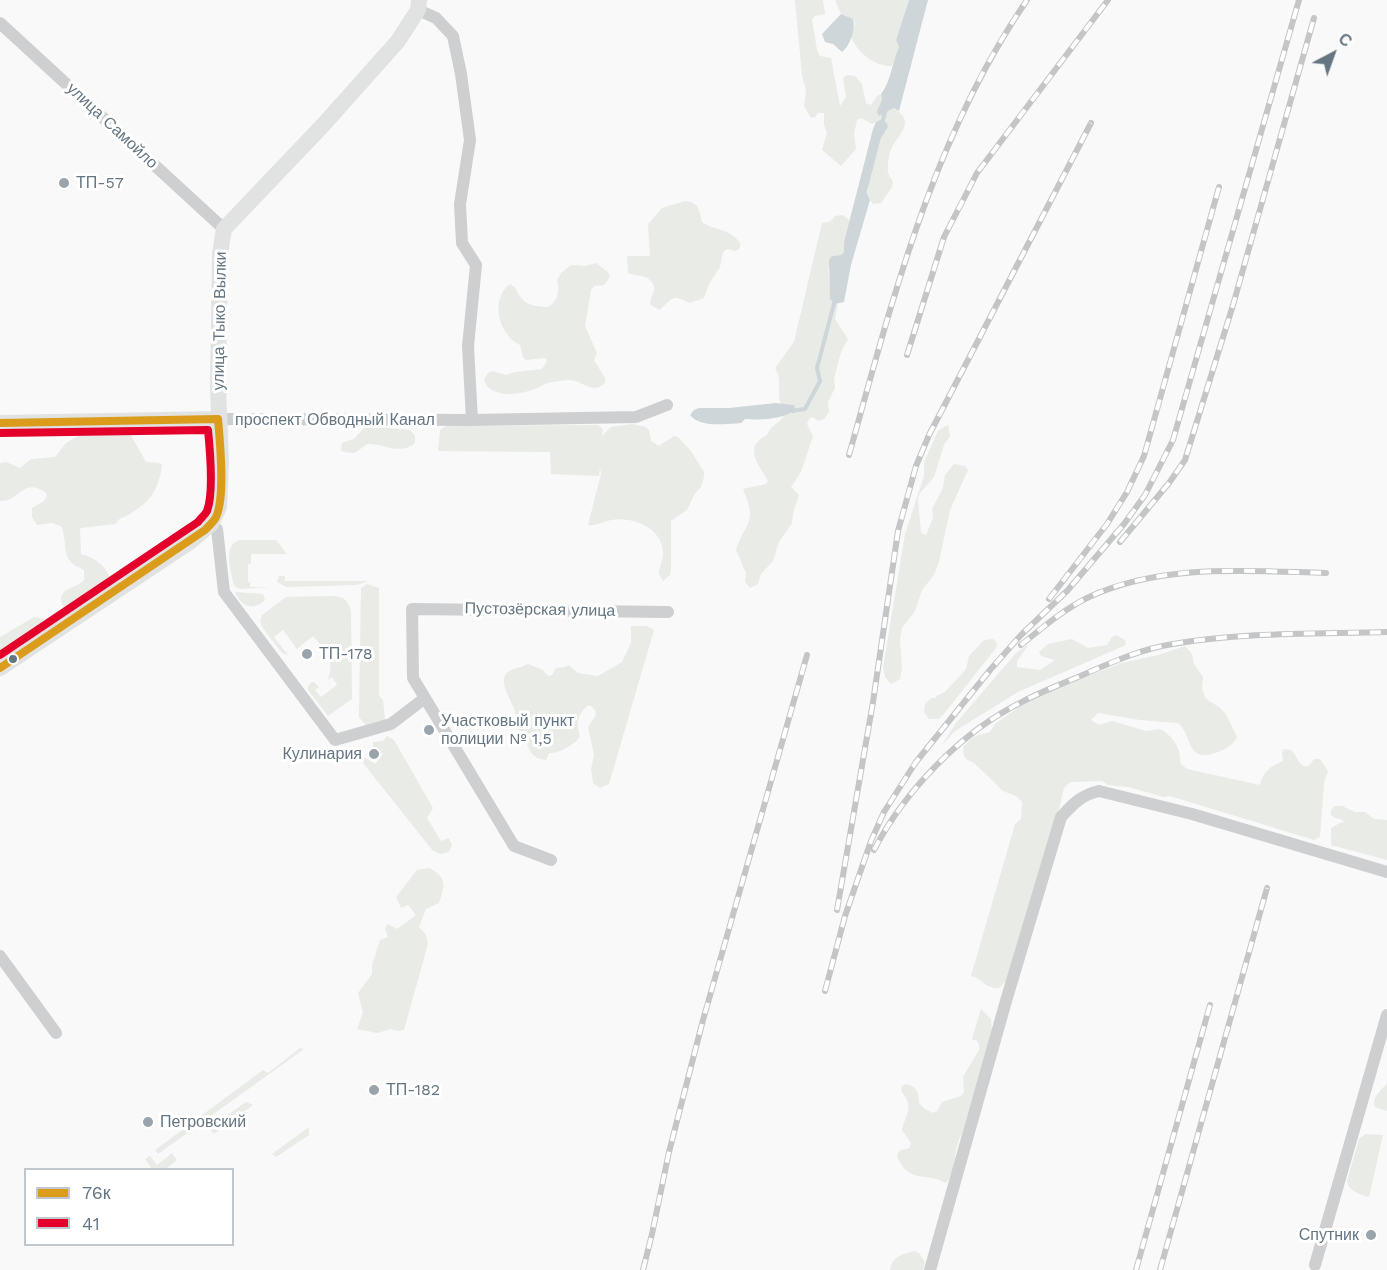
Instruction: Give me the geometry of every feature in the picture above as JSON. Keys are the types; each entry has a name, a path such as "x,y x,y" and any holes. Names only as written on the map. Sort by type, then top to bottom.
{"street":[{"name":"улица Тыко Вылки","path":"211,524 218,513 220,496 221,462 218,419 220,254 224,229 398,41 419,5"},
{"path":"419,5 436,18 453,36 470,140 460,204 462,243 476,265 468,346 472,420"},
{"name":"улица Самойло","path":"0,23 224,229"},
{"name":"проспект Обводный Канал","path":"0,423 218,419 472,420 636,417 667,405"},
{"path":"0,668 190,541 211,524 217,529 224,592 335,740 391,724 425,698 514,846 551,860"},
{"name":"Пустозёрская улица","path":"425,698 413,678 412,609 668,612"},
{"path":"930,1270 1061,817 1075,802 1085,794 1098,791 1192,814 1387,872"},
{"path":"0,956 56,1033"},
{"path":"1314,1265 1387,1015"}],"shaded area":[{"path":"795,0 823,0 825,14 812,19 817,50 820,56 831,58 840,106 846,97 843,78 847,75 855,76 862,84 866,103 871,105 881,94 879,107 887,112 894,108 901,113 904,119 904,128 891,149 889,157 888,174 893,182 892,187 881,203 873,204 867,188 872,155 886,131 880,120 872,124 861,118 857,120 854,134 856,149 841,166 822,150 827,133 824,113 818,113 811,118 804,106 806,90 802,75"},
{"path":"835,0 909,0 896,40 899,47 892,66 879,64 867,58 858,48 851,37 854,20 841,14"},
{"path":"909,0 928,0 899,111 894,108 879,116 877,112 882,99 881,94 899,47 896,40"},
{"path":"841,14 853,19 854,23 850,42 842,52 833,44 825,42 822,34"},
{"path":"880,120 887,123 888,127 875,147 866,182 870,200 851,265 844,302 835,304 830,299 829,260 832,256 841,255 844,252 844,242 873,129 876,122"},
{"path":"685,201 696,205 702,222 736,238 740,243 740,248 736,251 727,249 723,252 720,267 709,284 704,298 690,303 674,298 660,310 650,303 654,290 651,281 628,273 627,256 650,256 648,224 662,208"},
{"path":"843,215 850,221 844,242 844,252 836,255 828,270 832,296 835,304 838,303 835,319 848,339 841,352 834,379 835,388 828,402 829,412 824,419 819,421 812,417 807,424 813,436 801,472 791,487 799,495 792,523 779,542 773,561 761,574 758,584 750,588 745,582 746,573 736,550 750,516 743,489 766,484 768,481 757,462 755,445 785,414 793,412 794,405 781,404 779,377 775,368 794,342 822,223 830,222 835,216"},
{"path":"596,263 608,272 610,277 604,285 594,286 591,290 585,326 597,353 594,360 605,378 605,383 592,388 570,380 547,383 514,394 499,393 487,386 484,380 492,371 506,375 542,369 547,361 545,358 526,360 520,345 507,334 502,326 498,308 504,291 510,284 526,302 548,307 557,295 557,280 561,273 571,265 586,266"},
{"path":"776,403 794,405 795,409 779,417 745,419 741,423 729,424 707,424 690,415 699,408 729,408"},
{"path":"632,424 646,427 649,430 651,441 659,446 674,436 678,437 691,451 704,472 701,487 694,495 687,510 671,521 671,570 670,575 663,581 659,574 663,551 657,535 651,530 636,522 619,519 588,525 601,474 600,467 599,476 551,474 550,452 438,451 440,430 446,426 598,425 603,429 602,436 611,427"},
{"path":"948,425 950,436 944,445 934,477 918,498 921,533 926,535 933,518 932,509 943,488 945,475 954,464 965,466 968,470 950,510 934,575 922,590 915,611 902,628 900,679 891,684 885,677 883,668 905,534 924,476 924,462 938,431"},
{"path":"369,426 410,430 415,436 415,443 410,447 399,449 367,444 355,453 341,450 342,443 354,439"},
{"path":"122,430 130,434 146,462 162,465 160,476 149,499 136,510 118,520 116,524 80,528 81,554 99,563 106,570 110,580 76,605 66,608 62,605 61,597 63,593 84,580 84,570 69,559 61,526 52,523 37,525 32,517 32,508 44,501 47,496 45,492 31,487 12,498 0,501 0,463 6,462 20,468 31,459 55,457 66,443 83,433 93,431 113,433"},
{"path":"239,540 276,540 287,554 251,554 251,564 248,564 250,587 271,587 240,589 234,586 229,554 234,543"},
{"path":"279,576 285,576 285,581 368,581 357,585 286,587 277,582"},
{"path":"367,584 379,588 379,696 383,700 385,720 367,727 359,717 361,588"},
{"path":"235,592 263,594 265,600 256,606 247,606 240,601"},
{"path":"334,596 346,601 351,612 352,699 328,716 308,690 308,686 314,682 319,687 315,690 321,697 337,685 332,677 328,680 330,661 325,651 313,636 297,649 283,630 274,637 288,655 282,653 260,621 262,615 286,597"},
{"path":"34,617 44,619 36,633 0,656 0,637"},
{"path":"631,626 647,626 654,630 609,784 600,788 593,783 591,769 594,755 588,727 596,715 595,710 587,706 579,716 580,736 575,742 562,750 549,753 546,760 540,759 533,755 515,725 515,711 505,687 504,678 510,670 528,664 543,670 548,676 552,675 556,668 569,665 578,673 598,676 622,662 631,643"},
{"path":"1116,635 1125,640 1126,645 1018,692 955,731 941,746 956,723 1016,653 1029,644 1017,661 1017,667 1040,670 1055,660 1041,656 1039,652 1048,644 1072,639 1088,648 1107,645"},
{"path":"993,639 997,643 996,648 943,715 939,719 929,719 924,712 925,704 931,698 936,698 945,692 957,679 966,669 969,656 984,640"},
{"path":"1185,646 1192,654 1194,664 1203,677 1202,689 1206,699 1226,714 1237,737 1229,746 1218,752 1200,754 1195,752 1178,723 1098,713 1091,720 1099,725 1112,721 1146,731 1160,729 1175,743 1180,763 1187,769 1260,785 1268,770 1283,761 1284,749 1291,750 1305,766 1309,766 1314,759 1320,759 1328,771 1324,783 1320,837 1314,840 1170,796 1164,797 1128,787 1108,785 1102,781 1072,782 1064,788 1057,818 1006,981 999,988 994,988 971,976 1015,824 1021,819 1022,802 1016,796 1003,791 974,763 966,759 963,747 973,737 990,732 995,724 1029,700 1121,663"},
{"path":"387,736 394,740 433,808 427,818 441,841 449,838 452,845 449,852 441,854 433,851 363,763 364,757 375,764 383,754 373,746 373,742 383,741"},
{"path":"1335,806 1342,806 1355,812 1365,812 1374,819 1387,820 1387,860 1331,845 1331,828 1342,822 1345,823 1331,815 1331,810"},
{"path":"429,868 442,879 443,892 439,903 426,909 419,927 426,935 428,944 404,1030 391,1029 377,1033 357,1029 363,1013 358,993 372,974 372,965 380,940 388,937 385,928 388,924 397,929 416,915 408,905 401,908 396,897 417,870"},
{"path":"981,1009 991,1019 992,1032 957,1146 950,1178 946,1183 912,1174 901,1165 897,1156 899,1151 909,1148 911,1143 902,1130 909,1106 901,1091 902,1086 906,1084 915,1088 919,1103 933,1113 937,1111 942,1102 961,1096 964,1092 963,1077 979,1050 977,1041 972,1039"},
{"path":"300,1048 304,1049 158,1154 155,1150 263,1070 268,1073"},
{"path":"1387,1083 1387,1111 1375,1107 1374,1103"},
{"path":"246,1102 253,1105 214,1134 209,1128"},
{"path":"309,1127 309,1135 276,1157 272,1154"},
{"path":"1365,1134 1383,1135 1369,1197 1352,1190 1347,1181 1359,1139"},
{"path":"172,1153 177,1160 167,1168 151,1168 145,1159 150,1156 157,1165"},
{"path":"914,1251 919,1253 925,1262 923,1270 890,1270 896,1259"}],"waterway":[{"path":"882,124 886,108"},
{"path":"865,191 879,137"},
{"path":"792,411 805,409 820,381 817,368 835,300"}],"railway":[{"path":"849,455 900,278 941,163 994,52 1027,0"},
{"path":"907,355 944,237 977,173 1108,0"},
{"path":"825,991 845,916 871,841 884,812 916,762 990,670 1021,635 1067,591 1124,524 1145,495 1173,440 1299,0"},
{"path":"1120,542 1185,460 1233,305 1314,18"},
{"path":"837,910 873,702 898,531 916,466 929,435 1091,123"},
{"path":"1049,599 1107,524 1127,492 1144,456 1219,187"},
{"path":"1021,645 1054,619 1089,597 1117,586 1146,579 1206,572 1326,573"},
{"path":"874,850 901,807 936,766 956,747 998,715 1049,689 1148,649 1173,644 1253,635 1387,632"},
{"path":"643,1270 669,1152 703,1020 807,655"},
{"path":"1160,1270 1267,888"},
{"path":"1136,1270 1210,1005"}],"transit line":[{"name":"76к","path":"0,423 218,419 221,471 218,510 215,519 205,530 0,668"},
{"name":"41","path":"0,433 208,430 211,483 207,511 198,522 0,655"}],"place":[{"name":"ТП-57","path":"64,183"},
{"name":"ТП-178","path":"307,654"},
{"name":"Участковый пункт полиции № 1,5","path":"429,730"},
{"name":"Кулинария","path":"374,754"},
{"name":"ТП-182","path":"374,1090"},
{"name":"Петровский","path":"148,1122"},
{"name":"Спутник","path":"1371,1235"}]}
